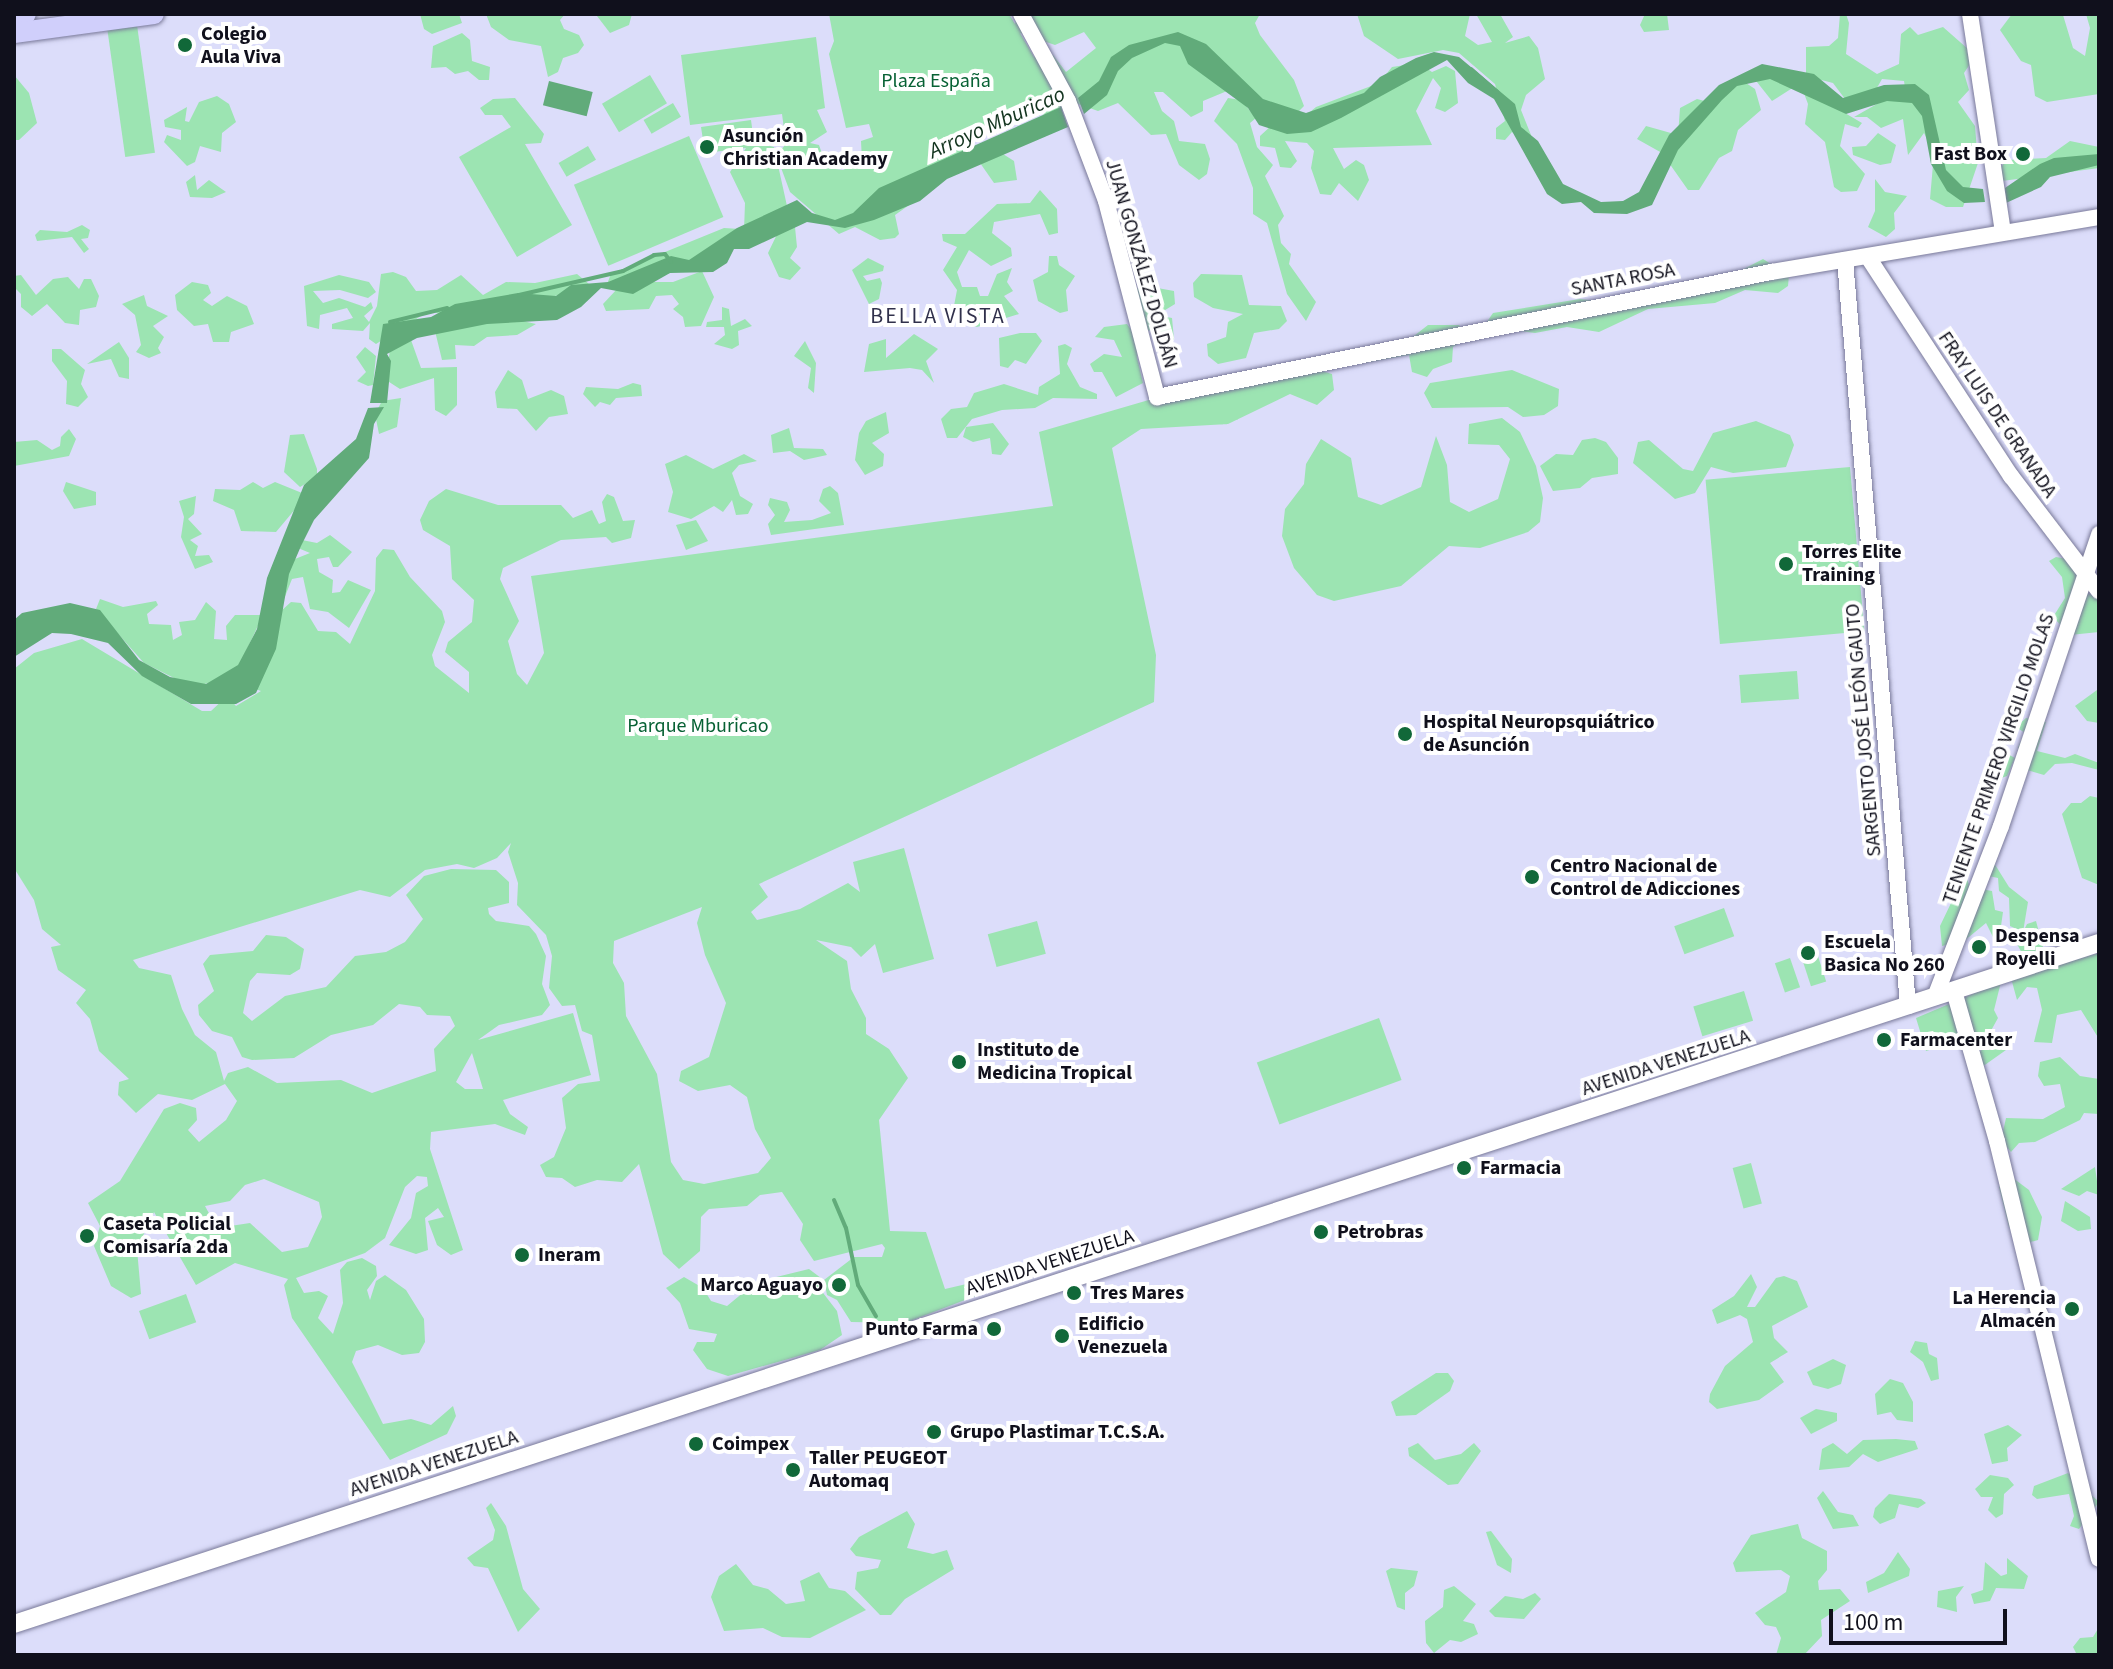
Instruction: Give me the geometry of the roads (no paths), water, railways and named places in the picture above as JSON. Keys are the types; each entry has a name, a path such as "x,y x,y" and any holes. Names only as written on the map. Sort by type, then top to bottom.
{"main road":[{"path":"14,16 26,14"},
{"path":"14,33 154,14"},
{"name":"AVENIDA VENEZUELA","path":"14,1624 2099,943"}],"street":[{"name":"JUAN GONZÁLEZ DOLDÁN","path":"1021,14 1068,101 1106,201 1157,397"},
{"path":"1970,14 2003,232"},
{"name":"SANTA ROSA","path":"1157,397 1527,319 2099,217"},
{"name":"FRAY LUIS DE GRANADA","path":"1868,257 2011,476 2099,591"},
{"name":"SARGENTO JOSÉ LEÓN GAUTO","path":"1845,260 1908,1006"},
{"name":"TENIENTE PRIMERO VIRGILIO MOLAS","path":"1944,994 2099,534"},
{"path":"1944,994 2004,1172 2099,1559"}],"waterway":[{"name":"Arroyo Mburicao","path":"1471,69 1497,92"},
{"name":"Arroyo Mburicao","path":"519,295 623,271 654,255 665,254 671,262"},
{"name":"Arroyo Mburicao","path":"390,322 447,308"},
{"path":"834,1200 846,1228 858,1285 876,1316"}],"place":[{"name":"Colegio Aula Viva","path":"185,45"},
{"name":"Asunción Christian Academy","path":"707,147"},
{"name":"Fast Box","path":"2023,154"},
{"name":"Torres Elite Training","path":"1786,564"},
{"name":"Hospital Neuropsquiátrico de Asunción","path":"1405,734"},
{"name":"Centro Nacional de Control de Adicciones","path":"1532,877"},
{"name":"Despensa Royelli","path":"1979,947"},
{"name":"Escuela Basica No 260","path":"1808,953"},
{"name":"Farmacenter","path":"1884,1040"},
{"name":"Instituto de Medicina Tropical","path":"959,1062"},
{"name":"Farmacia","path":"1464,1168"},
{"name":"Petrobras","path":"1321,1232"},
{"name":"Caseta Policial Comisaría 2da","path":"87,1236"},
{"name":"Ineram","path":"522,1255"},
{"name":"Marco Aguayo","path":"839,1285"},
{"name":"Tres Mares","path":"1074,1293"},
{"name":"La Herencia Almacén","path":"2072,1309"},
{"name":"Punto Farma","path":"994,1329"},
{"name":"Edificio Venezuela","path":"1062,1336"},
{"name":"Grupo Plastimar T.C.S.A.","path":"934,1432"},
{"name":"Coimpex","path":"696,1444"},
{"name":"Taller PEUGEOT Automaq","path":"793,1470"}],"district":[{"name":"BELLA VISTA","path":"938,317"}],"park label":[{"name":"Plaza España","path":"936,81"},
{"name":"Parque Mburicao","path":"698,726"}]}
